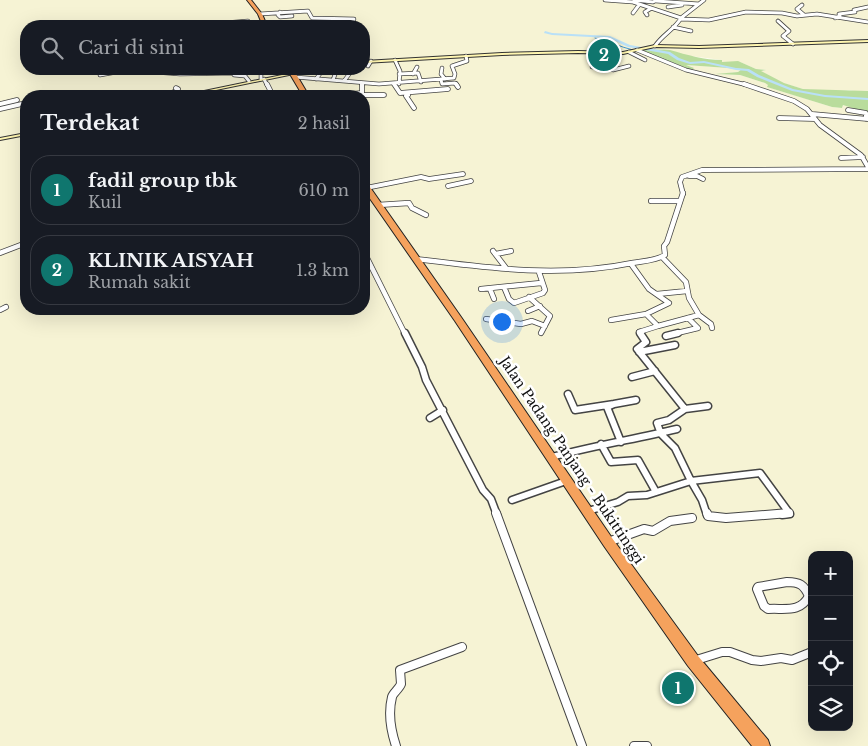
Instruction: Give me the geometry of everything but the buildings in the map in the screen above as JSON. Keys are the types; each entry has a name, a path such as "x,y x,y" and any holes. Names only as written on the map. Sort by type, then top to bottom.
{"highway":[{"path":"249,0 260,14 262,20"},
{"path":"294,75 303,90"},
{"name":"Jalan Padang Panjang - Bukittinggi","path":"370,194 552,457 566,481 608,542 693,661 762,746"}],"main road":[{"path":"371,61 578,52 613,57 646,47 656,46 687,47 868,42"},
{"path":"210,90 283,75"},
{"path":"0,139 20,135"}],"street":[{"path":"605,0 699,4"},
{"path":"656,46 660,38 704,0"},
{"path":"633,1 650,9 681,18 709,20 746,12 817,14 868,22"},
{"path":"668,7 682,6 681,3"},
{"path":"633,13 634,8 639,5"},
{"path":"802,5 797,9 804,15"},
{"path":"835,18 840,16 839,14 855,12 854,10 868,7"},
{"path":"647,15 645,12 650,9"},
{"path":"260,14 308,11 314,18 353,20"},
{"path":"280,12 278,14 280,17 292,16"},
{"path":"778,21 789,31 783,36 793,44"},
{"path":"673,27 691,31"},
{"path":"416,259 539,272 573,273 631,264 665,255 664,246 668,242 683,194 680,182 684,176 702,170 868,168 863,157 791,99 738,82 686,70 637,50"},
{"path":"629,52 645,60"},
{"path":"443,81 454,78 455,74 452,66 467,62 466,56"},
{"path":"597,66 604,57 613,57"},
{"path":"604,66 613,57"},
{"path":"395,60 400,71 399,84"},
{"path":"592,66 604,66 613,70 629,66"},
{"path":"413,74 417,67"},
{"path":"439,89 443,81 442,68"},
{"path":"399,74 419,74 421,82"},
{"path":"234,75 245,76 248,82"},
{"path":"262,75 269,90"},
{"path":"301,75 316,79 362,83 399,84 443,81 455,83 458,87"},
{"path":"316,79 319,75"},
{"path":"333,80 335,75"},
{"path":"344,81 348,75"},
{"path":"362,83 362,90"},
{"path":"410,83 414,91"},
{"path":"394,84 399,92 407,94 414,91 448,89"},
{"path":"407,94 414,108"},
{"path":"370,95 384,95"},
{"path":"0,104 17,100"},
{"path":"0,109 20,104"},
{"path":"812,114 867,119 866,113 848,110"},
{"path":"778,118 816,119"},
{"path":"841,158 863,157"},
{"path":"370,186 421,177 463,174"},
{"path":"684,176 698,176 703,179"},
{"path":"441,177 451,190"},
{"path":"448,186 471,181"},
{"path":"651,201 680,201"},
{"path":"378,206 409,203 412,208 418,209 426,215"},
{"path":"0,253 20,245"},
{"path":"506,268 494,253 511,251"},
{"path":"662,257 685,280 687,291 699,315 712,328"},
{"path":"370,264 422,367 426,380 483,490 491,499 582,746"},
{"path":"611,320 646,314 669,303 649,289 631,264"},
{"path":"504,287 511,302 545,291 539,272"},
{"path":"482,289 541,283"},
{"path":"490,289 494,299"},
{"path":"656,294 687,291"},
{"path":"529,297 550,316 541,333"},
{"path":"0,310 6,306"},
{"path":"528,311 540,306"},
{"path":"646,314 658,326"},
{"path":"685,409 639,352 638,347 646,342 639,332 699,315"},
{"path":"666,336 698,328 688,318"},
{"path":"486,319 521,324 532,321 545,326"},
{"path":"668,324 678,333"},
{"path":"639,352 675,344"},
{"path":"632,377 655,371"},
{"path":"568,394 575,410 636,400"},
{"path":"614,404 607,408 620,442"},
{"path":"588,511 618,502 628,496 647,496 692,481 762,473 790,514 726,518 708,516 692,481 683,468 675,448 661,434 657,422 669,420 685,409 708,406"},
{"path":"430,418 443,410"},
{"path":"552,457 601,444 661,434 677,429"},
{"path":"601,444 612,462 638,460 656,492"},
{"path":"512,500 566,481"},
{"path":"608,542 644,529 653,530 662,527 670,521 692,518"},
{"path":"797,582 803,585 810,599 799,608 768,609 764,606 757,589 758,587 773,584 797,582"},
{"path":"396,746 389,718 392,695 401,687 402,683 400,670 462,646"},
{"path":"693,661 722,652 730,652 752,660 761,661 781,658 792,660 808,654"},
{"path":"634,746 647,746"}],"shaded area":[{"path":"0,0 868,0 868,91 865,93 849,90 832,92 803,89 783,83 760,71 766,70 756,69 740,62 722,62 722,60 682,55 669,50 642,47 665,62 692,67 686,65 744,69 738,72 719,74 740,75 765,83 769,85 768,87 832,107 842,108 843,105 849,106 868,113 868,746 0,746"}],"green space":[{"path":"648,46 658,50 722,60 722,62 738,61 756,69 766,70 761,71 784,83 803,89 868,91 868,113 843,105 842,108 832,107 767,87 768,85 765,83 740,75 715,74 738,72 742,69 686,65 694,68 692,70 642,51 633,51"}],"waterway":[{"path":"545,32 610,37 629,46 669,53 678,59 690,63 704,62 748,70 792,90 825,96 868,99"},
{"path":"595,38 633,50"}],"place":[{"name":"KLINIK AISYAH","path":"604,55"},
{"name":"fadil group tbk","path":"678,688"}]}
